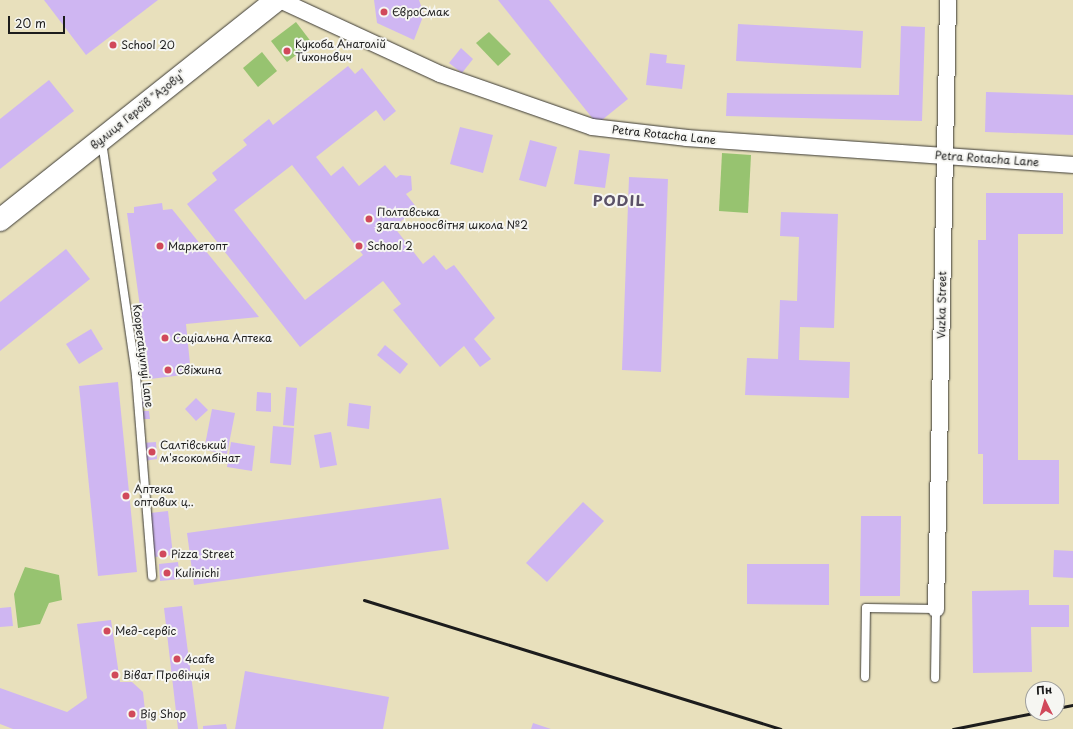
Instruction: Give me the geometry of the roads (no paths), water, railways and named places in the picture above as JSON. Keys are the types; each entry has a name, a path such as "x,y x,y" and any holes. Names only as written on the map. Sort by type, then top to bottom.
{"street":[{"name":"вулиця Героїв \"Азову\"","path":"0,220 277,0"},
{"name":"Petra Rotacha Lane","path":"280,0 440,74 592,127 687,138 1073,165"},
{"name":"Vuzka Street","path":"936,609 948,0"}],"lane":[{"name":"Kooperatyvnyi Lane","path":"101,139 136,376 152,576"},
{"path":"865,677 866,608 936,609 935,678"}],"railway":[{"path":"364,600 781,729"},
{"path":"1065,706 1073,705"},
{"path":"953,729 1025,715"}],"place":[{"name":"ЄвроСмак","path":"384,12"},
{"name":"School 20","path":"113,45"},
{"name":"Кукоба Анатолій Тихонович","path":"287,51"},
{"name":"Полтавська загальноосвітня школа №2","path":"369,219"},
{"name":"Маркетопт","path":"160,246"},
{"name":"School 2","path":"359,246"},
{"name":"Соціальна Аптека","path":"165,338"},
{"name":"Свіжина","path":"168,370"},
{"name":"Салтівський м'ясокомбінат","path":"152,452"},
{"name":"Аптека оптових ц‥","path":"126,496"},
{"name":"Pizza Street","path":"163,554"},
{"name":"Kulinichi","path":"167,573"},
{"name":"Мед-сервіс","path":"107,631"},
{"name":"4cafe","path":"177,659"},
{"name":"Віват Провінція","path":"115,675"},
{"name":"Big Shop","path":"132,714"}],"district":[{"name":"PODIL","path":"619,200"}]}
